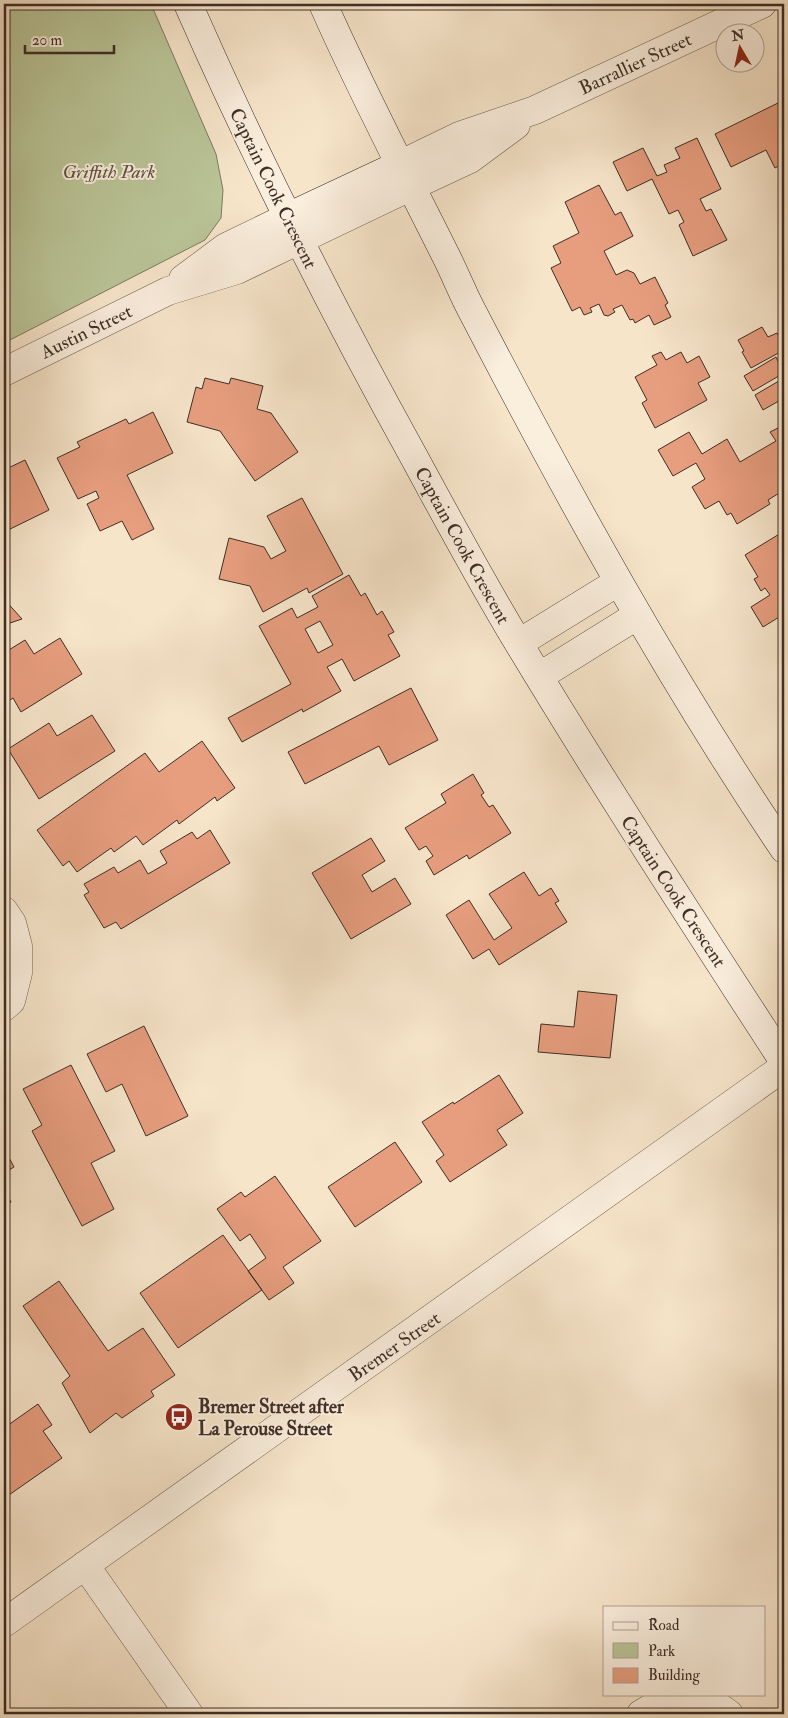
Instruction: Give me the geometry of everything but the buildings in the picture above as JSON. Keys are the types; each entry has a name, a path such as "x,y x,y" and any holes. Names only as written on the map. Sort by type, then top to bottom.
{"main road":[{"name":"Captain Cook Crescent","path":"188,4 217,70 293,229 363,365 518,643 540,676 585,753 784,1062"},
{"path":"323,4 341,45 470,307 618,582 784,849"},
{"name":"Barrallier Street","path":"293,229 406,175 470,159 535,110 762,4"},
{"name":"Austin Street","path":"4,372 168,291 236,270 293,229"},
{"path":"518,643 618,582"},
{"path":"540,676 638,615"},
{"path":"4,911 12,923 18,946 18,973 11,1001 4,1007"},
{"name":"Bremer Street","path":"4,1623 784,1067"},
{"path":"85,1565 189,1714"},
{"path":"641,1714 678,1696 707,1701 729,1714"}],"green space":[{"name":"Griffith Park","path":"4,4 151,4 216,154 223,190 221,218 205,240 4,343"}],"place":[{"name":"Bremer Street after La Perouse Street","path":"179,1417"}]}
